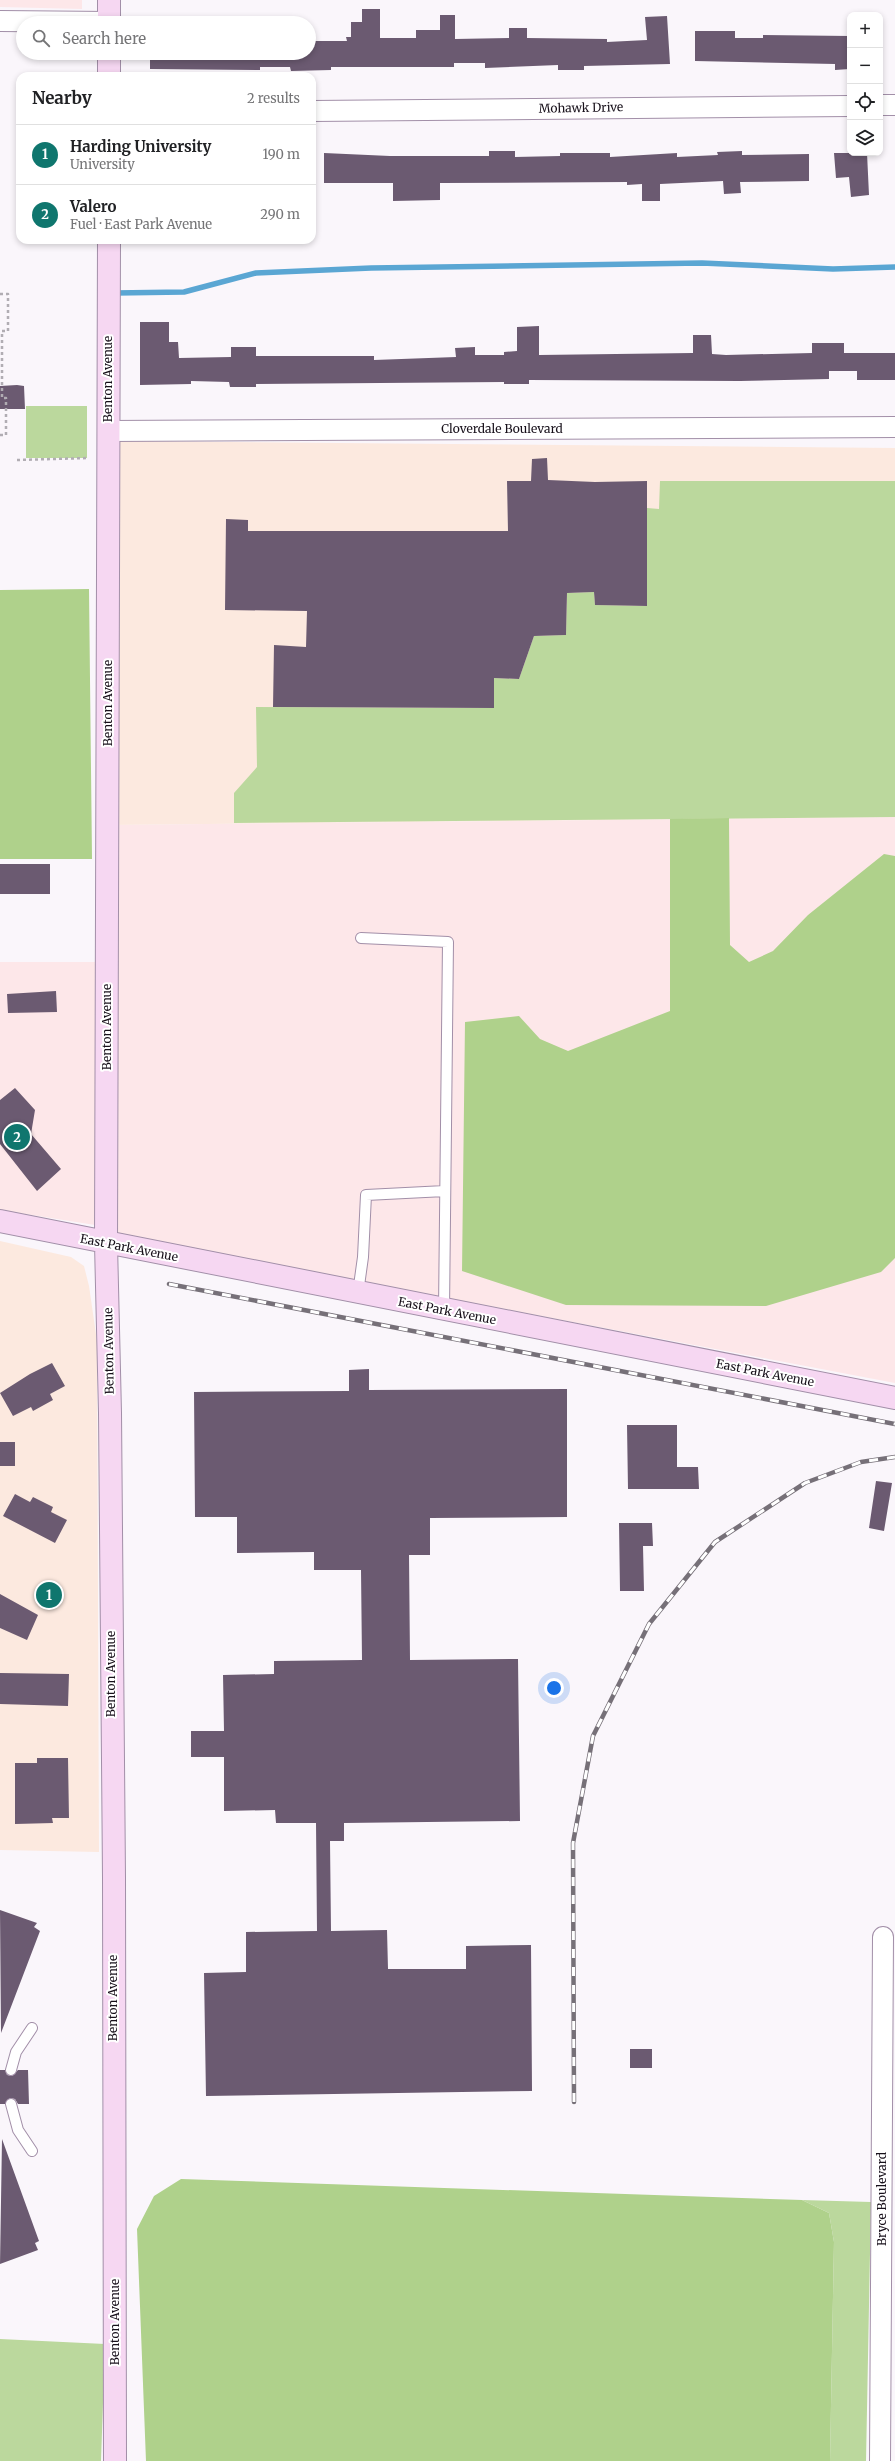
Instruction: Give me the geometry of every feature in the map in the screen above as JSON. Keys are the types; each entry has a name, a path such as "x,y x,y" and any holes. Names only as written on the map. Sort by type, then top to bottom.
{"street":[{"path":"109,0 109,16"},
{"path":"0,21 16,21"},
{"path":"109,60 109,72"},
{"path":"883,105 895,105"},
{"name":"Mohawk Drive","path":"316,111 847,106"},
{"name":"Benton Avenue","path":"109,244 106,1244 110,1413 114,1877 115,2461"},
{"name":"Cloverdale Boulevard","path":"108,431 895,427"},
{"name":"East Park Avenue","path":"0,1221 106,1244 895,1398"},
{"name":"Bryce Boulevard","path":"880,2461 883,1937"}],"lane":[{"path":"362,938 448,942 444,1310"},
{"path":"358,1293 363,1257 366,1195 445,1191"},
{"path":"11,2070 19,2046 32,2028"},
{"path":"11,2104 18,2130 32,2151"}],"path":[{"path":"0,294 8,294 8,331 2,331 1,398 6,398 6,435 0,435"},
{"path":"17,460 87,459 90,457"}],"shaded area":[{"path":"0,0 82,0 82,9 0,7"},
{"path":"114,441 895,448 895,817 109,825"},
{"path":"895,817 895,1383 114,1235 109,825"},
{"path":"0,962 95,962 95,1225 0,1210"},
{"path":"0,1241 71,1257 84,1266 89,1286 97,1341 99,1852 0,1850"}],"green space":[{"path":"26,406 87,406 87,458 26,458"},
{"path":"660,481 895,481 895,817 234,823 234,793 257,767 256,707 494,708 494,678 519,679 534,636 566,635 567,593 594,592 595,605 647,606 647,508 659,509"},
{"path":"89,589 92,859 0,859 0,590"},
{"path":"729,818 730,945 749,962 773,951 808,915 884,854 895,856 895,1258 881,1272 766,1306 566,1305 462,1271 465,1022 519,1016 540,1039 568,1051 670,1011 670,819"},
{"path":"181,2179 802,2200 829,2213 834,2242 830,2461 146,2461 137,2229 154,2196"},
{"path":"802,2200 871,2202 866,2461 830,2461 834,2242 829,2213"},
{"path":"0,2339 105,2344 101,2461 0,2461"}],"building":[{"path":"362,9 380,9 380,38 416,38 416,30 440,30 440,15 455,15 455,39 509,38 509,28 527,28 527,38 607,39 607,42 647,40 645,17 667,16 670,64 584,66 584,70 558,70 558,65 485,68 485,63 454,63 454,67 331,67 331,70 291,71 290,67 260,67 260,70 150,69 150,60 316,60 316,41 347,41 346,37 351,37 351,22 362,22"},
{"path":"695,31 735,31 735,38 763,38 763,35 847,36 847,69 835,70 835,64 695,61"},
{"path":"489,151 515,151 515,157 560,156 560,153 610,153 610,157 677,153 677,157 718,155 717,152 742,151 742,155 809,154 809,181 740,182 741,193 724,194 723,181 660,184 660,201 642,201 642,184 627,185 627,182 440,183 440,200 393,201 393,183 324,183 324,153 390,156 489,156"},
{"path":"834,153 847,153 847,156 867,156 869,195 851,197 849,177 836,178"},
{"path":"140,322 169,322 169,342 178,342 179,358 231,357 231,347 256,347 256,356 374,356 374,360 456,357 455,348 475,347 475,355 504,355 504,352 517,351 517,327 539,326 539,355 693,353 693,335 711,335 712,354 726,355 812,353 812,343 844,343 844,353 895,353 895,380 857,380 857,371 829,371 829,379 740,381 529,380 529,384 504,384 504,382 256,384 256,387 230,387 229,382 191,381 191,384 140,385"},
{"path":"0,386 24,386 25,409 0,409"},
{"path":"547,458 548,480 595,482 647,481 647,606 595,605 594,592 567,593 566,635 534,636 519,679 494,678 494,708 273,707 274,645 306,647 307,611 225,610 226,519 248,520 248,531 508,531 507,481 531,481 532,459"},
{"path":"0,864 50,864 50,894 0,894"},
{"path":"56,991 57,1012 8,1013 7,994"},
{"path":"15,1088 35,1110 31,1134 61,1169 37,1191 0,1144 0,1100"},
{"path":"52,1363 65,1386 50,1394 53,1400 33,1411 31,1407 13,1416 0,1393 30,1374"},
{"path":"369,1369 369,1390 567,1389 567,1517 430,1518 430,1555 409,1555 410,1660 518,1659 520,1821 344,1823 344,1841 330,1841 331,1931 387,1930 388,1969 466,1969 466,1946 531,1945 532,2091 206,2096 204,1973 246,1972 246,1932 317,1931 316,1823 276,1823 275,1810 224,1811 224,1757 191,1757 191,1731 224,1731 223,1675 274,1674 274,1661 362,1660 361,1570 314,1570 314,1552 237,1553 237,1517 195,1517 194,1392 349,1391 349,1370"},
{"path":"627,1425 677,1425 677,1467 698,1467 699,1489 628,1489"},
{"path":"0,1442 15,1442 15,1466 0,1466"},
{"path":"876,1481 892,1483 884,1531 869,1528"},
{"path":"15,1494 30,1502 33,1497 53,1507 51,1512 67,1520 55,1543 3,1516"},
{"path":"619,1523 652,1523 653,1546 643,1546 644,1591 620,1591"},
{"path":"0,1594 38,1615 27,1640 0,1628"},
{"path":"0,1673 69,1674 68,1706 0,1704"},
{"path":"37,1758 68,1758 69,1818 52,1818 53,1823 15,1824 15,1763 37,1763"},
{"path":"0,1910 37,1923 34,1927 40,1931 1,2033"},
{"path":"630,2049 652,2049 652,2068 630,2068"},
{"path":"0,2070 5,2070 7,2075 12,2076 18,2070 28,2070 29,2104 18,2104 15,2099 10,2098 5,2104 0,2104"},
{"path":"2,2139 39,2241 35,2243 38,2250 0,2264"}],"waterway":[{"path":"115,293 184,292 256,273 371,268 702,263 833,269 895,267"}],"railway":[{"path":"169,1284 895,1424"},
{"path":"574,2102 573,1843 593,1736 649,1624 715,1542 805,1483 861,1462 895,1457"}],"place":[{"name":"Valero","path":"17,1137"},
{"name":"Harding University","path":"49,1595"}]}
